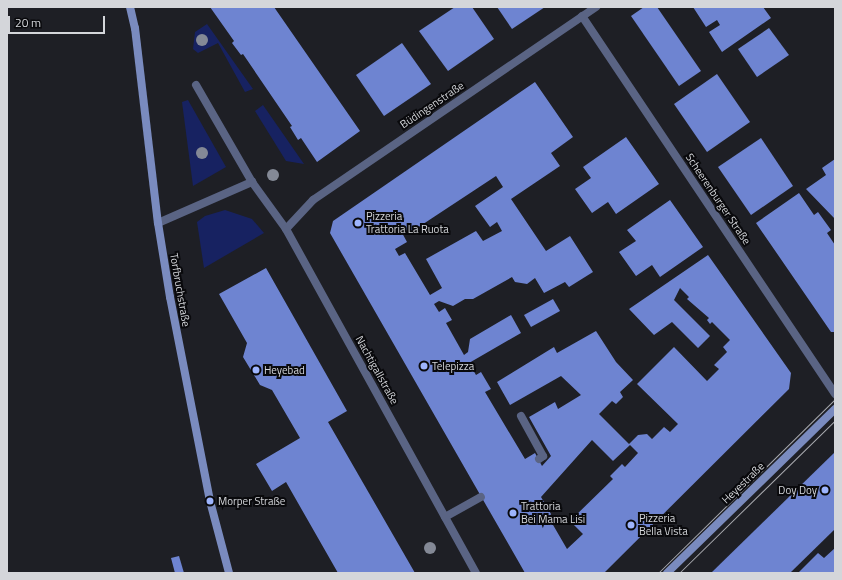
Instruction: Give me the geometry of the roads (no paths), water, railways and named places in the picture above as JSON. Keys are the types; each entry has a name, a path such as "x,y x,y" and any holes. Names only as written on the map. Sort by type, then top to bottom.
{"main road":[{"name":"Torfbruchstraße","path":"130,7 144,90 158,223 186,386 210,501 229,573"},
{"name":"Heyestraße","path":"667,573 835,409"}],"street":[{"name":"Büdingenstraße","path":"286,229 313,200 596,7"},
{"name":"Scheerenburger Straße","path":"582,16 835,394"},
{"name":"Nachtigallstraße","path":"196,84 252,182 286,229 476,573"},
{"path":"158,223 252,182"},
{"path":"521,416 543,456 539,460"},
{"path":"445,517 481,497"}],"tram line":[{"path":"658,573 835,399"},
{"path":"679,573 835,420"}],"place":[{"name":"Pizzeria Trattoria La Ruota","path":"358,223"},
{"name":"Telepizza","path":"424,366"},
{"name":"Heyebad","path":"256,370"},
{"name":"Doy Doy","path":"825,490"},
{"name":"Morper Straße","path":"210,501"},
{"name":"Trattoria Bei Mama Lisi","path":"513,513"},
{"name":"Pizzeria Bella Vista","path":"631,525"}]}
